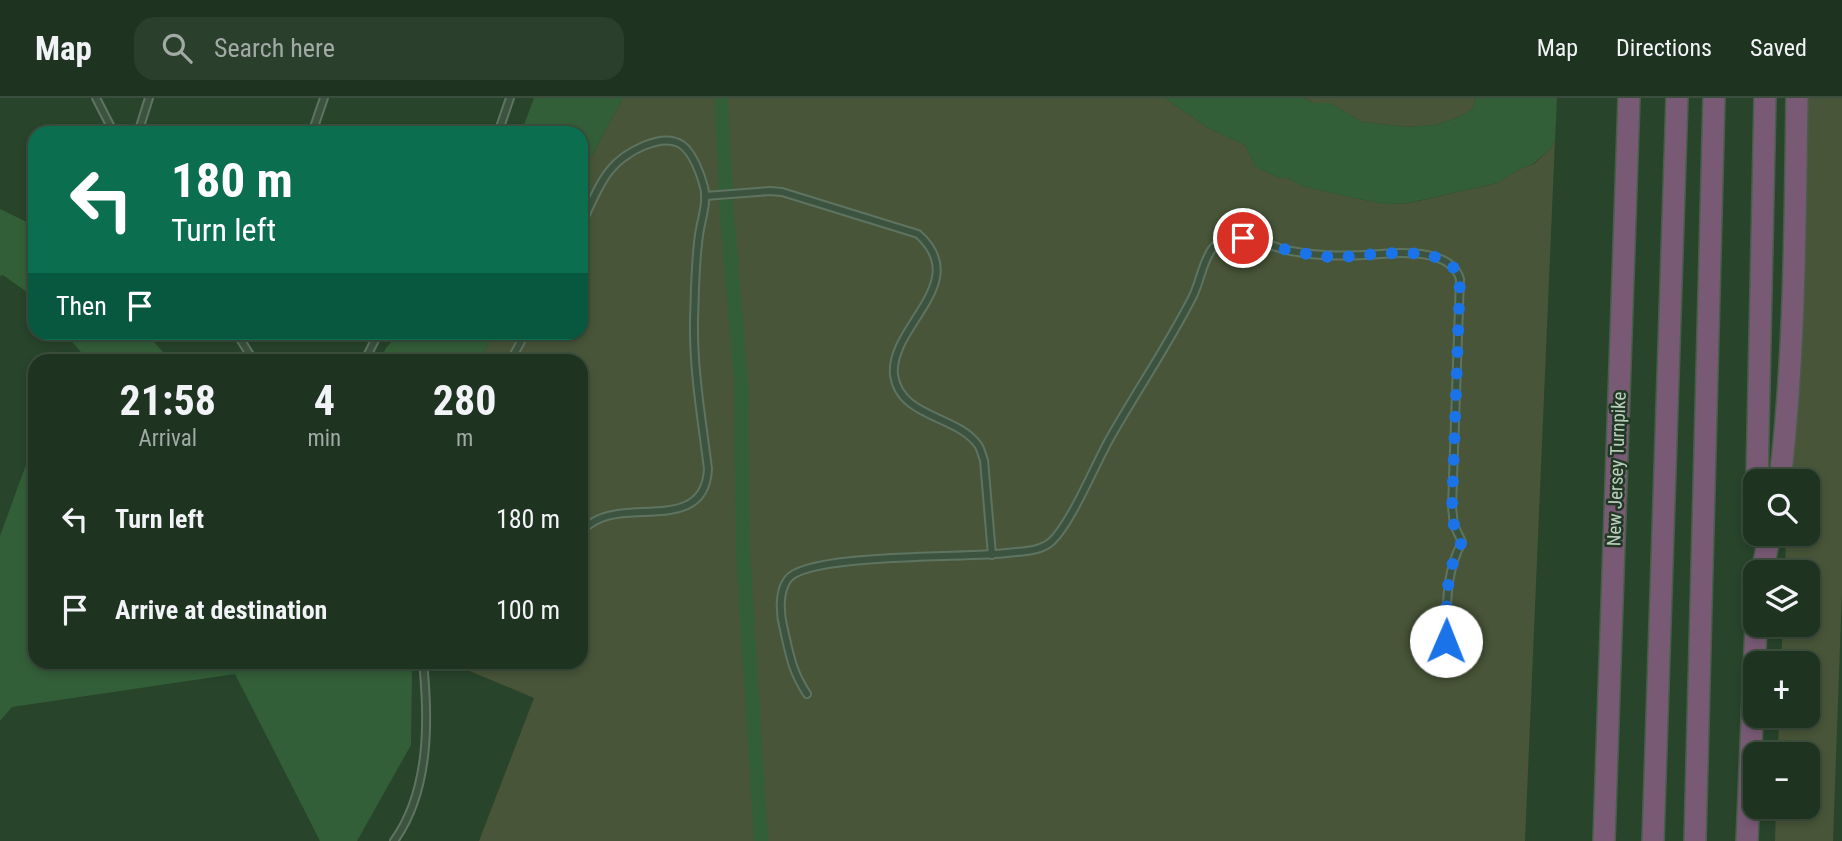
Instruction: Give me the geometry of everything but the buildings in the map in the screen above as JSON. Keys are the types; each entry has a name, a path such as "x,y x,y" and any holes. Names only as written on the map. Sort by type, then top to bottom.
{"highway":[{"name":"New Jersey Turnpike","path":"1604,841 1629,98"},
{"path":"1653,841 1677,98"},
{"path":"1695,841 1714,98"},
{"path":"1758,469 1765,98"},
{"path":"1781,469 1792,358 1797,98"},
{"path":"1747,841 1756,637"}],"lane":[{"path":"96,98 110,126"},
{"path":"140,126 149,98"},
{"path":"314,126 324,98"},
{"path":"500,126 510,98"},
{"path":"588,211 604,178 636,148 665,141 683,145 697,167 705,196 698,236 694,346 708,469 705,487 695,500 686,506 669,510 613,514 600,518 588,526"},
{"path":"705,196 782,192 918,234 929,244 936,269 934,288 900,347 894,374 897,387 908,401 922,411 962,430 978,445 984,460 992,555"},
{"path":"807,694 795,675 780,616 783,589 789,577 803,569 842,562 992,555 1038,549 1049,544 1193,297 1211,250 1218,243 1236,237 1290,251 1331,257 1392,253 1422,255 1441,259 1457,271 1460,279 1452,507 1454,526 1462,542 1452,561 1448,585 1446,641"},
{"path":"394,841 415,804 422,774 425,739 423,669"}],"shaded area":[{"path":"534,98 623,98 588,163 588,126 524,126"},
{"path":"623,98 1165,98 1207,127 1245,145 1256,167 1303,186 1387,204 1409,203 1497,183 1534,164 1550,149 1555,140 1525,841 479,841 534,698 465,669 588,669 588,354 483,354 491,340 588,340 588,163"},
{"path":"1165,98 1303,98 1314,103 1330,103 1362,122 1407,127 1436,125 1459,117 1473,109 1476,98 1557,98 1555,140 1550,149 1533,164 1497,183 1408,203 1387,204 1303,186 1256,167 1245,145 1207,127"},
{"path":"1303,98 1476,98 1473,109 1459,117 1436,125 1407,127 1362,122 1330,103 1314,103"},
{"path":"1802,98 1842,98 1842,591 1833,841 1775,841 1776,819 1820,819 1820,742 1778,742 1779,728 1820,728 1820,651 1782,651 1782,637 1820,637 1820,560 1785,560 1786,546 1820,546 1820,469 1788,469"},
{"path":"0,209 28,223 28,293 3,275 0,276"},
{"path":"71,340 152,340 165,354 83,354"},
{"path":"393,340 491,340 483,354 383,354"},
{"path":"28,459 28,669 412,669 411,745 357,841 320,841 235,674 12,707 0,721 0,536"}],"waterway":[{"path":"721,98 727,214 741,382 743,553 761,841"}],"route":[{"path":"1243,238 1290,251 1331,257 1392,253 1422,255 1441,259 1457,271 1460,279 1452,507 1454,526 1462,542 1452,561 1448,585 1446,641"}]}
